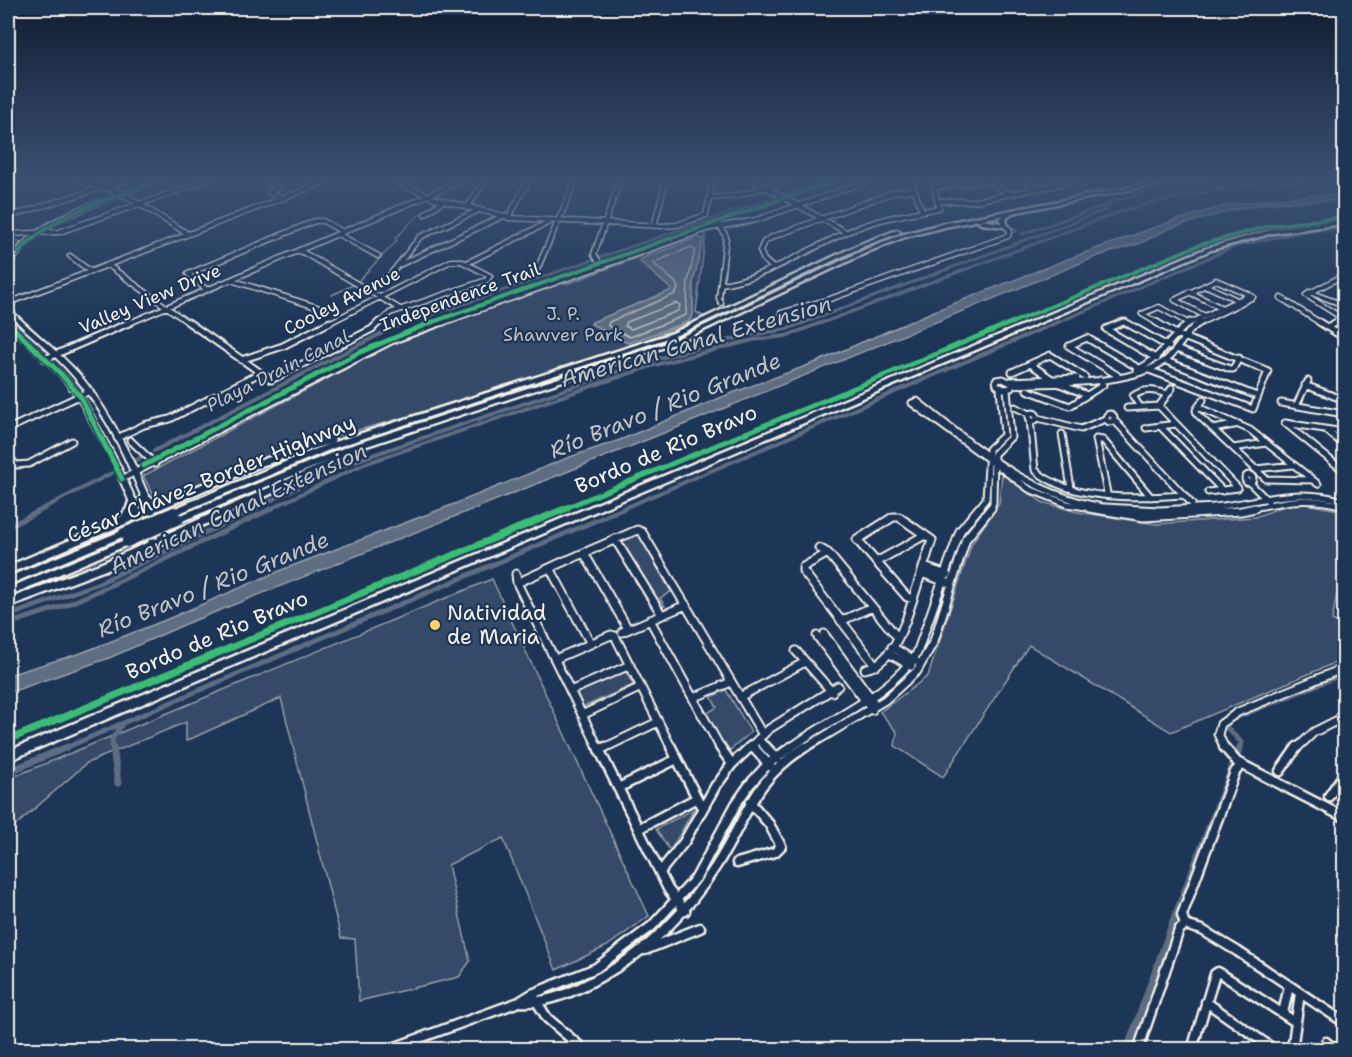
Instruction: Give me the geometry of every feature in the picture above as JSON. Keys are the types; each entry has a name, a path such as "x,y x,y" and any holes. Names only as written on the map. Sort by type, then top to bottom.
{"highway":[{"name":"César Chávez Border Highway","path":"8,592 287,463 428,414 675,334 862,246 908,229"},
{"name":"César Chávez Border Highway","path":"177,515 331,455 672,343 868,250 926,229"},
{"path":"923,230 928,229"},
{"path":"8,756 1209,249 1286,229"},
{"path":"8,603 75,579 357,451 474,407"},
{"path":"8,570 258,464 307,447 428,414"},
{"path":"145,498 156,503 171,501"},
{"path":"113,526 127,515 132,500"},
{"name":"César Chávez Border Highway","path":"8,581 126,538"}],"main road":[{"path":"8,253 38,229"},
{"path":"8,264 21,247 45,229"},
{"path":"8,310 71,369 90,392 117,438 134,474 150,510 159,541"},
{"path":"8,323 80,396 149,537 159,541"}],"street":[{"path":"8,234 67,229"},
{"path":"180,229 188,234"},
{"path":"8,303 200,229"},
{"path":"207,290 188,274 295,229"},
{"path":"335,229 378,256"},
{"name":"Valley View Drive","path":"45,359 349,229"},
{"path":"366,289 384,279 420,237 437,229"},
{"path":"396,267 478,229"},
{"name":"Cooley Avenue","path":"240,360 283,346 453,261 467,264 535,229"},
{"path":"535,274 554,229"},
{"path":"601,265 595,258 602,229"},
{"path":"122,479 391,341 707,229"},
{"path":"721,303 726,237 722,229"},
{"path":"772,267 760,254 764,242 792,229"},
{"path":"841,229 846,232"},
{"path":"721,284 744,281 854,229"},
{"path":"781,314 1003,238 1010,234 1009,229"},
{"path":"299,250 400,309"},
{"path":"70,256 90,271"},
{"path":"108,265 271,380 372,329 383,317 400,309 490,278 489,275 467,264"},
{"path":"1340,316 1306,294 1344,275"},
{"path":"231,280 323,309"},
{"path":"1205,316 1175,300 1218,280 1251,296"},
{"path":"1205,285 1237,300"},
{"path":"1189,292 1222,308"},
{"path":"1309,292 1344,304 1337,323 1325,326"},
{"path":"1004,388 1012,383 1052,379 1085,377 1099,379 1140,369 1157,360 1170,347 1176,334 1188,323 1237,300 1251,296"},
{"path":"1004,388 997,385 996,380 1003,378 1012,383 1058,383 1120,378 1149,370 1166,361 1194,326 1251,296"},
{"path":"1281,298 1344,338"},
{"path":"1149,370 1250,410 1253,409 1268,371 1176,334 1142,314 1159,307 1188,323"},
{"path":"1157,360 1106,329 1124,322 1170,347"},
{"path":"1117,375 1069,346 1087,338 1140,369"},
{"path":"1176,349 1230,369 1233,369 1239,358"},
{"path":"1012,372 1050,355 1085,377"},
{"path":"1166,361 1257,396"},
{"path":"1030,364 1052,379"},
{"path":"117,438 144,426 170,419 262,375"},
{"path":"1027,390 1068,406 1103,385 1099,379"},
{"path":"1058,383 1087,394"},
{"path":"1296,406 1306,383 1344,400"},
{"path":"387,1050 519,1002 532,994 596,968 652,926 676,902 702,869 745,790 803,738 869,700 893,683 917,653 960,531 986,499 991,459 1011,437 1004,388"},
{"path":"1140,407 1133,396 1144,388 1152,388 1167,394"},
{"path":"1159,406 1172,388"},
{"path":"8,429 90,392"},
{"path":"1333,412 1338,398"},
{"path":"1203,400 1196,412 1265,478"},
{"path":"914,402 1029,489 1053,500 1080,507 1143,514 1246,505 1302,494 1344,501"},
{"path":"1281,403 1344,414"},
{"path":"1127,408 1159,406 1235,484"},
{"path":"1015,407 1030,417"},
{"path":"1198,407 1239,424 1316,482 1265,478 1235,484 1222,491 1208,492"},
{"path":"1030,417 1036,415 1038,418 1081,429 1110,418 1117,409"},
{"path":"1030,417 1035,470 1045,478 1071,488 1128,497 1184,495"},
{"path":"1110,418 1192,504"},
{"path":"1344,432 1285,423 1344,471"},
{"path":"1146,428 1176,424"},
{"path":"1213,429 1239,424"},
{"path":"1160,426 1222,491"},
{"path":"1323,428 1344,444"},
{"path":"1062,434 1071,488"},
{"path":"1107,493 1095,440 1098,438 1107,445 1151,497"},
{"path":"130,440 155,464"},
{"path":"8,455 16,465 26,465 72,441"},
{"path":"1233,448 1266,443"},
{"path":"778,761 875,708 895,694 919,667 936,635 968,536 990,510 993,503 991,459"},
{"path":"1255,469 1294,465"},
{"path":"1250,480 1270,500 1302,498 1344,506"},
{"path":"1128,497 1135,514"},
{"path":"1137,498 1143,514"},
{"path":"865,669 876,666 898,638 913,600 932,540 899,517 893,517 857,538 907,597 913,600"},
{"path":"685,911 676,902 638,829 516,578 550,568 640,530 740,697 761,737 778,761"},
{"path":"876,562 926,535"},
{"path":"615,539 662,615"},
{"path":"819,548 828,553 898,638"},
{"path":"584,553 625,630 686,605"},
{"path":"828,553 802,569 876,666"},
{"path":"550,568 591,644"},
{"path":"923,570 952,581"},
{"path":"841,621 872,607"},
{"path":"650,620 732,764"},
{"path":"821,635 875,708"},
{"path":"555,659 614,636 702,808"},
{"path":"890,650 919,667"},
{"path":"796,651 832,692"},
{"path":"740,697 805,662"},
{"path":"570,691 630,665"},
{"path":"1344,668 1225,719 1218,734 1221,743 1237,761 1344,817"},
{"path":"693,698 731,682"},
{"path":"660,872 683,844 702,808 732,764 784,719 832,692 838,686"},
{"path":"582,715 641,687"},
{"path":"1280,771 1294,748 1317,729 1344,717"},
{"path":"1336,721 1344,728"},
{"path":"599,750 658,722"},
{"path":"752,745 771,767"},
{"path":"618,788 677,759"},
{"path":"1185,926 1182,915 1235,772 1237,761"},
{"path":"519,1002 536,1004 604,976 639,952 685,911 716,866 771,767"},
{"path":"1329,796 1344,774"},
{"path":"638,829 697,798"},
{"path":"737,863 775,852 781,846 769,824 750,802"},
{"path":"1138,1050 1179,930 1185,926 1202,930 1344,1022"},
{"path":"639,952 700,928"},
{"path":"1192,1050 1215,974 1218,972 1294,1021"},
{"path":"1283,1013 1289,986"},
{"path":"1292,1050 1294,1021 1300,993"},
{"path":"532,994 541,1012 562,1033 584,1050"},
{"path":"1206,1002 1275,1050"},
{"path":"1326,1042 1336,1050"}],"green space":[{"name":"J. P. Shawver Park","path":"706,232 696,312 705,317 623,348 418,414 302,445 164,500 156,499 143,476 393,344 559,283 569,283"},
{"path":"1002,474 1042,502 1077,512 1156,524 1255,517 1295,502 1344,511 1344,584 1339,583 1332,620 1344,626 1344,659 1171,732 1029,645 943,777 895,746 897,732 880,712 928,676 972,543 999,504"},
{"path":"638,533 671,592 660,598 665,606 661,607 619,540"},
{"path":"492,579 649,916 607,946 556,970 503,838 448,865 470,961 459,977 359,1001 355,939 341,938 281,698 186,741 186,722 87,763 8,832 8,779"},
{"path":"625,670 633,685 581,708 573,693"},
{"path":"726,690 751,732 726,754 706,714 717,707 711,697"},
{"path":"694,809 670,851 656,829"}],"water":[{"path":"1149,229 1167,229 1141,243 1098,256 188,623 109,658 8,693 8,675 81,653 163,621 284,569 567,458 620,440 727,395 814,363 932,312"},
{"path":"698,237 703,239 693,283 693,315 688,322 628,343 591,324 672,290 640,262 641,259"}],"waterway":[{"path":"357,282 397,241 395,239 404,229"},
{"name":"Playa Drain Canal","path":"405,324 682,229"},
{"path":"1022,234 1036,229"},
{"path":"801,324 1054,229"},
{"name":"American Canal Extension","path":"819,324 1073,229"},
{"path":"1054,324 1236,246 1306,231 1327,229"},
{"path":"332,295 353,285"},
{"name":"Playa Drain Canal","path":"154,451 390,329 409,322"},
{"path":"253,509 352,462 649,361 744,336 787,329 805,322"},
{"name":"American Canal Extension","path":"270,509 364,464 651,366 753,340 786,336 823,322"},
{"path":"622,509 1058,322"},
{"name":"Playa Drain Canal","path":"135,461 140,458"},
{"name":"Playa Drain Canal","path":"42,509 112,473"},
{"name":"Playa Drain Canal","path":"8,527 45,508"},
{"path":"8,616 99,583 257,508"},
{"name":"American Canal Extension","path":"8,624 66,605 273,508"},
{"path":"123,723 625,508"},
{"path":"1240,749 1242,743 1226,727 1230,720 1344,674"},
{"path":"63,749 123,723"},
{"path":"113,749 112,739 123,723"},
{"path":"8,772 67,747"},
{"path":"113,747 118,783"},
{"path":"1127,1050 1240,747"}],"cycle path":[{"path":"8,264 22,246 43,229"},
{"name":"Independence Trail","path":"143,466 358,353 407,331 696,229"},
{"name":"Bordo de Rio Bravo","path":"8,740 1199,245 1257,229"},
{"path":"8,323 61,374 80,396 122,479"}],"place":[{"name":"Natividad de Maria","path":"435,625"}],"water label":[{"name":"Río Bravo / Rio Grande","path":"665,405"},
{"name":"Río Bravo / Rio Grande","path":"213,584"}]}
